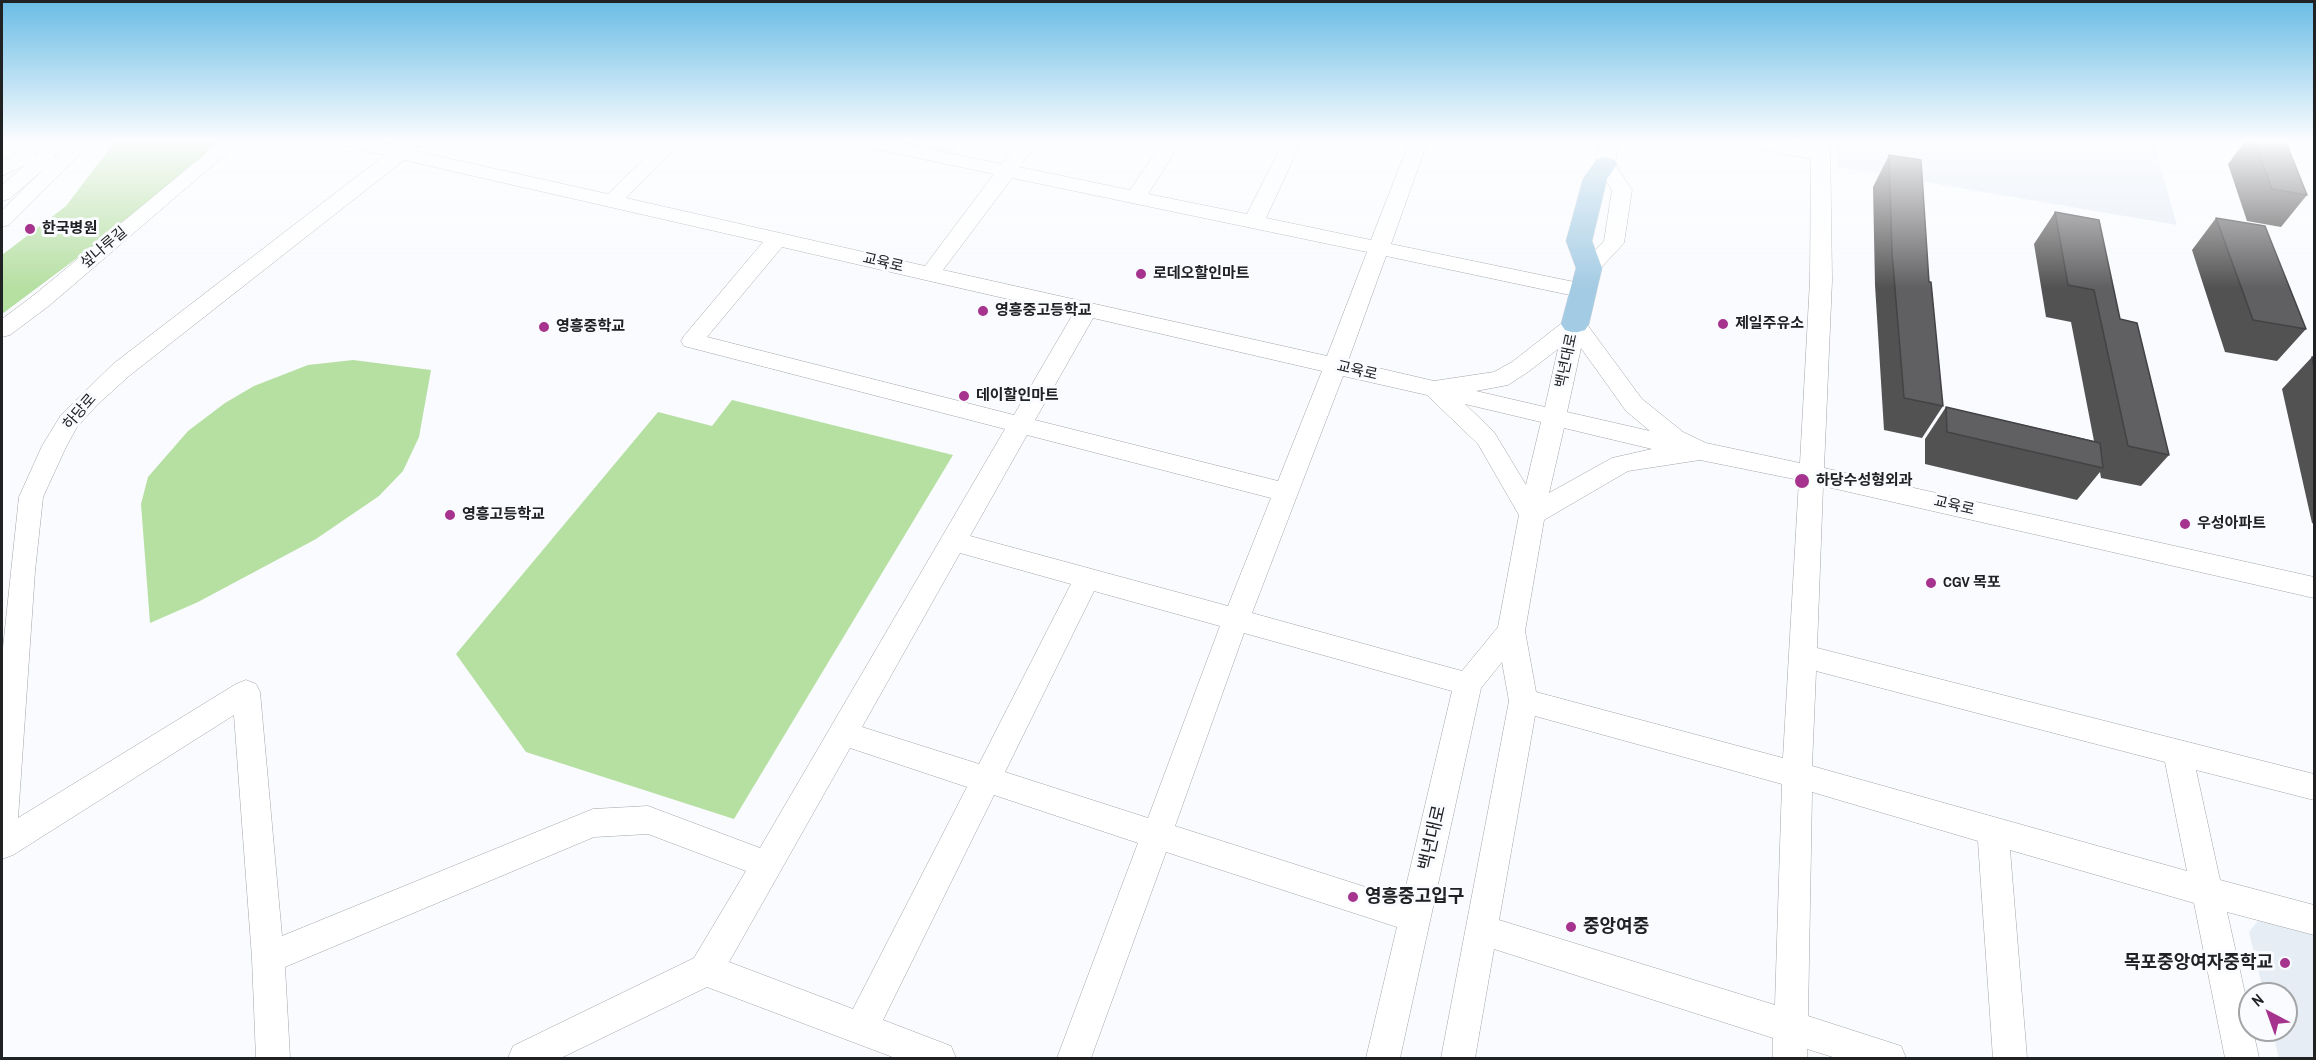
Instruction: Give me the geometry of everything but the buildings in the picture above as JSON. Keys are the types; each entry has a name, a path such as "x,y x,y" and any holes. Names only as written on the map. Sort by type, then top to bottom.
{"main road":[{"name":"백년대로","path":"1575,324 1586,280 1579,241 1592,189"}],"street":[{"path":"2,222 36,189"},
{"name":"섶나루길","path":"2,330 42,300 174,189"},
{"name":"하당로","path":"2,829 3,792 22,571 30,506 42,468 54,446 69,421 121,370 352,189"},
{"name":"교육로","path":"569,189 1555,418 2314,588"},
{"path":"612,201 624,189"},
{"path":"930,273 992,189"},
{"path":"1100,189 1379,248 1586,280"},
{"path":"1136,197 1141,189"},
{"path":"1254,222 1269,189"},
{"path":"1074,1059 1236,619 1335,366 1401,189"},
{"name":"백년대로","path":"1586,280 1614,243 1622,189"},
{"path":"1791,1043 1797,775 1821,280 1821,189"},
{"path":"777,239 692,341 1284,492"},
{"path":"525,1059 706,970 1087,309"},
{"path":"1434,389 1500,379 1520,367 1575,324 1634,405 1675,438 1700,451"},
{"name":"백년대로","path":"1458,1059 1524,701 1511,631 1532,515 1575,324"},
{"path":"1434,389 1486,438 1532,515 1605,471 1621,464 1640,459 1700,451"},
{"path":"953,541 1468,684"},
{"path":"861,1029 1087,579"},
{"name":"백년대로","path":"1383,1059 1468,684 1511,631"},
{"path":"1803,656 2314,787"},
{"path":"2,845 246,692 268,958 273,1059"},
{"path":"1524,701 2314,920"},
{"path":"842,733 1415,918"},
{"path":"2178,753 2242,1059"},
{"path":"268,958 592,823 648,820 767,865"},
{"path":"1993,832 2010,1059"},
{"path":"1482,930 1791,1043 1889,1059"},
{"path":"706,970 939,1059"}],"shaded area":[{"path":"1969,189 2167,189 2177,225"},
{"name":"목포중앙여자중학교","path":"2267,916 2314,929 2314,1058 2279,1058 2275,1042 2298,1042 2298,982 2261,982 2249,932 2257,922"}],"green space":[{"path":"79,189 169,189 2,314 2,255 66,206"},
{"path":"353,360 431,370 419,437 403,471 379,496 316,539 198,602 150,623 141,504 148,477 188,431 225,403 254,386 308,365"},
{"path":"732,400 953,455 734,819 526,752 456,654 658,412 712,426"}],"place":[{"name":"한국병원","path":"30,229"},
{"name":"로데오할인마트","path":"1141,274"},
{"name":"영흥중고등학교","path":"983,311"},
{"name":"제일주유소","path":"1723,324"},
{"name":"영흥중학교","path":"544,327"},
{"name":"데이할인마트","path":"964,396"},
{"name":"하당수성형외과","path":"1802,481"},
{"name":"영흥고등학교","path":"450,515"},
{"name":"우성아파트","path":"2185,524"},
{"name":"CGV 목포","path":"1931,583"},
{"name":"영흥중고입구","path":"1353,897"},
{"name":"중앙여중","path":"1571,927"},
{"name":"목포중앙여자중학교","path":"2285,963"}]}
